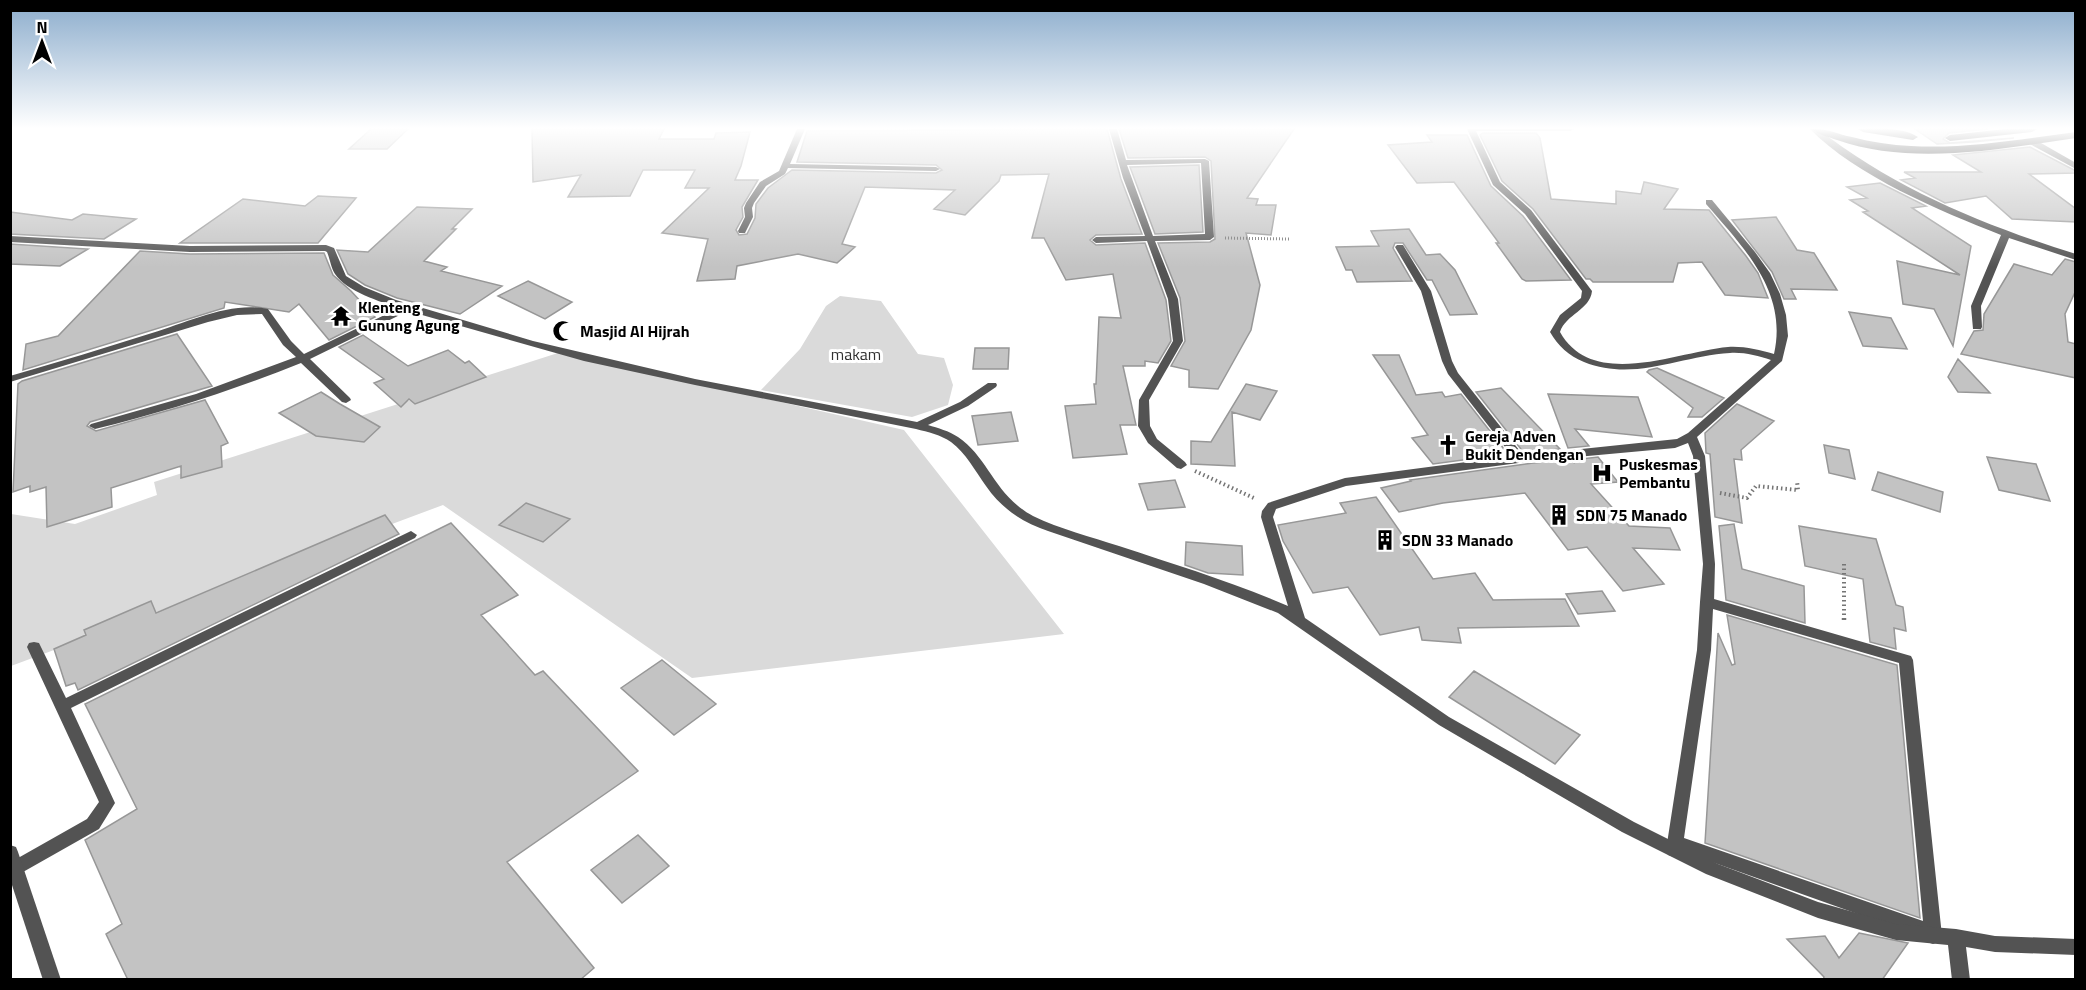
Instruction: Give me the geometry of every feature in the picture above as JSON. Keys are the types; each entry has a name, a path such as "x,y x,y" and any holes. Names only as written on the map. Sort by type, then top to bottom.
{"street":[{"path":"742,231 749,217 750,203 763,184 777,175"},
{"path":"1127,175 1173,299 1178,341 1144,400 1144,426 1152,441 1180,465"},
{"path":"1096,240 1210,237 1207,175"},
{"path":"1492,175 1496,183 1528,212 1587,291 1586,299 1557,323 1555,332 1560,342 1569,350 1602,365 1618,368 1661,364 1693,355 1731,350 1778,359"},
{"path":"1883,175 1943,208 2006,234 2076,257"},
{"path":"1299,622 1266,518 1272,506 1345,482 1520,459 1675,444 1692,438 1702,424 1778,359 1781,314 1777,295 1760,265 1709,202"},
{"path":"1977,327 1976,306 2006,234"},
{"path":"10,239 190,249 326,248 331,250 336,269 347,281 369,293 504,337 561,352 918,426 946,435 958,442 1003,502 1027,518 1136,558 1260,599 1283,610 1444,721 1608,816 1675,846 1933,934 1995,944 2076,947"},
{"path":"1400,247 1426,291 1453,374 1520,459"},
{"path":"95,426 194,398 302,358 409,307"},
{"path":"10,379 245,310 265,311 288,343 346,400"},
{"path":"918,426 964,404 992,385"},
{"path":"1675,846 1704,650 1709,564 1699,456 1692,438"},
{"path":"63,706 411,535"},
{"path":"1707,602 1906,660 1933,934"},
{"path":"34,647 107,803 93,824 14,860 52,980"},
{"path":"1956,937 1961,980"}],"path":[{"path":"1210,237 1289,239"},
{"path":"1180,465 1272,506"},
{"path":"1701,489 1747,498 1756,486 1798,490 1797,481"},
{"path":"1844,564 1844,642"}],"green space":[{"name":"makam","path":"840,296 881,301 918,354 944,358 953,385 948,405 912,417 761,390 800,349 826,306"},
{"path":"561,352 904,430 1064,634 692,678 443,505 11,666 11,514 75,524 157,495 154,482"}],"building":[{"path":"533,175 580,175 533,182"},
{"path":"581,175 640,175 630,196 568,197"},
{"path":"692,175 737,175 735,180 758,180 742,207 743,217 736,230 739,235 747,234 755,218 756,204 768,188 785,175 1001,175 999,181 965,215 934,209 955,190 865,187 842,244 855,247 837,263 798,254 737,266 735,279 697,281 708,239 662,233 709,188 685,188"},
{"path":"1049,175 1120,175 1142,234 1096,235 1090,240 1096,245 1145,243 1166,300 1171,341 1158,363 1145,361 1145,366 1123,366 1136,425 1120,425 1127,454 1073,458 1065,406 1096,404 1094,384 1096,384 1099,317 1121,318 1113,274 1066,280 1044,238 1032,238"},
{"path":"1133,175 1200,175 1203,232 1155,234"},
{"path":"1212,175 1263,175 1247,198 1258,199 1256,205 1276,205 1271,235 1246,233 1260,285 1251,330 1218,389 1189,387 1189,370 1171,366 1185,341 1180,298 1158,243 1210,242 1215,239"},
{"path":"1411,175 1486,175 1491,186 1523,216 1571,280 1526,281 1522,279 1496,243 1499,243 1454,182 1417,183"},
{"path":"1499,175 1547,175 1551,199 1616,204 1616,191 1641,194 1644,182 1678,189 1664,209 1709,210 1758,273 1768,298 1725,295 1702,262 1678,263 1673,282 1593,282 1586,279 1533,209 1502,181"},
{"path":"1910,175 2031,175 2076,209 2076,222 2012,219 1986,196 1945,203 1901,180 1915,178"},
{"path":"1880,183 1926,206 1912,208 1971,246 1953,346 1934,309 1903,304 1897,261 1960,275 1863,212 1868,211 1850,200 1867,198 1847,187"},
{"path":"318,196 356,198 318,243 180,243 243,199 305,206"},
{"path":"417,207 472,209 452,229 456,229 424,261 447,267 441,271 502,286 460,314 397,298 365,285 348,274 337,250 368,252"},
{"path":"10,212 72,220 83,214 136,219 104,239 10,234"},
{"path":"1776,217 1797,250 1814,253 1837,290 1791,289 1796,299 1784,299 1772,272 1732,220"},
{"path":"1409,229 1426,255 1440,254 1455,270 1477,314 1450,315 1432,280 1427,280 1403,243 1395,243 1393,248 1412,281 1357,282 1352,270 1346,270 1336,247 1379,246 1371,231"},
{"path":"10,244 88,249 60,266 10,264"},
{"path":"140,251 190,254 324,253 333,275 375,317 329,340 299,304 289,312 225,302 224,308 23,370 26,344 58,336"},
{"path":"2065,259 2076,262 2076,290 2065,314 2068,342 2076,344 2076,378 1961,354 1974,331 1983,330 1984,314 2014,264 2052,275"},
{"path":"528,281 572,302 545,319 498,296"},
{"path":"1849,312 1891,318 1907,349 1863,346"},
{"path":"177,334 212,386 90,422 87,426 96,431 205,400 228,443 221,446 222,467 181,478 181,466 111,488 112,507 47,527 46,487 30,492 30,486 13,492 18,384"},
{"path":"363,335 408,366 448,350 465,363 469,361 486,377 415,404 409,399 401,407 374,383 384,379 339,347"},
{"path":"975,348 1009,348 1008,369 973,369"},
{"path":"1373,355 1399,355 1416,395 1442,392 1445,397 1461,394 1508,454 1433,464 1412,438 1428,435"},
{"path":"1958,359 1990,393 1958,392 1948,377"},
{"path":"1657,368 1724,398 1702,417 1688,417 1693,408 1647,372"},
{"path":"1246,384 1277,391 1260,420 1232,412 1235,466 1191,464 1191,441 1211,442"},
{"path":"1501,388 1560,449 1524,453 1476,392"},
{"path":"321,392 380,427 364,442 316,436 279,413"},
{"path":"1548,394 1638,397 1652,437 1575,429 1589,446 1568,448"},
{"path":"1737,404 1774,421 1741,450 1742,460 1734,459 1742,523 1715,517 1710,454 1706,453 1705,433"},
{"path":"1011,412 1018,441 978,445 972,416"},
{"path":"1824,445 1849,450 1855,479 1829,473"},
{"path":"1598,457 1618,482 1591,484 1629,526 1670,528 1680,550 1633,548 1664,584 1623,591 1587,547 1568,550 1525,493 1443,503 1399,512 1381,488 1410,480 1533,463 1570,460 1573,462 1572,460"},
{"path":"1987,457 2036,464 2050,501 1999,490"},
{"path":"1878,472 1943,492 1940,512 1872,490"},
{"path":"1175,480 1185,507 1148,510 1139,484"},
{"path":"1376,497 1433,579 1475,573 1493,600 1565,599 1579,626 1458,628 1461,643 1422,640 1419,627 1380,635 1348,587 1313,593 1283,541 1278,525 1346,513 1340,503"},
{"path":"526,503 570,519 543,542 499,525"},
{"path":"385,515 399,534 78,690 75,683 66,686 54,649 86,635 84,630 151,601 156,613"},
{"path":"451,523 518,595 481,615 535,675 543,671 638,771 507,862 594,968 580,980 128,980 106,934 122,924 85,840 137,809 85,704"},
{"path":"1734,524 1742,569 1804,586 1805,623 1726,600 1719,526"},
{"path":"1799,526 1876,539 1896,605 1903,607 1906,631 1894,628 1896,649 1870,642 1863,579 1805,566"},
{"path":"1186,542 1242,546 1243,575 1208,573 1185,565"},
{"path":"1602,591 1615,611 1578,614 1566,594"},
{"path":"1727,615 1897,665 1920,918 1705,843 1718,633 1732,665 1735,664"},
{"path":"662,660 716,704 674,735 621,688"},
{"path":"1474,671 1580,735 1555,764 1449,697"},
{"path":"638,835 669,866 622,903 591,870"},
{"path":"1859,933 1908,943 1882,980 1823,980 1824,977 1787,939 1825,936 1839,958"}],"place":[{"name":"Klenteng Gunung Agung","path":"341,316"},
{"name":"Masjid Al Hijrah","path":"563,331"},
{"name":"Gereja Adven Bukit Dendengan","path":"1448,445"},
{"name":"Puskesmas Pembantu","path":"1602,473"},
{"name":"SDN 75 Manado","path":"1559,515"},
{"name":"SDN 33 Manado","path":"1385,540"}]}
